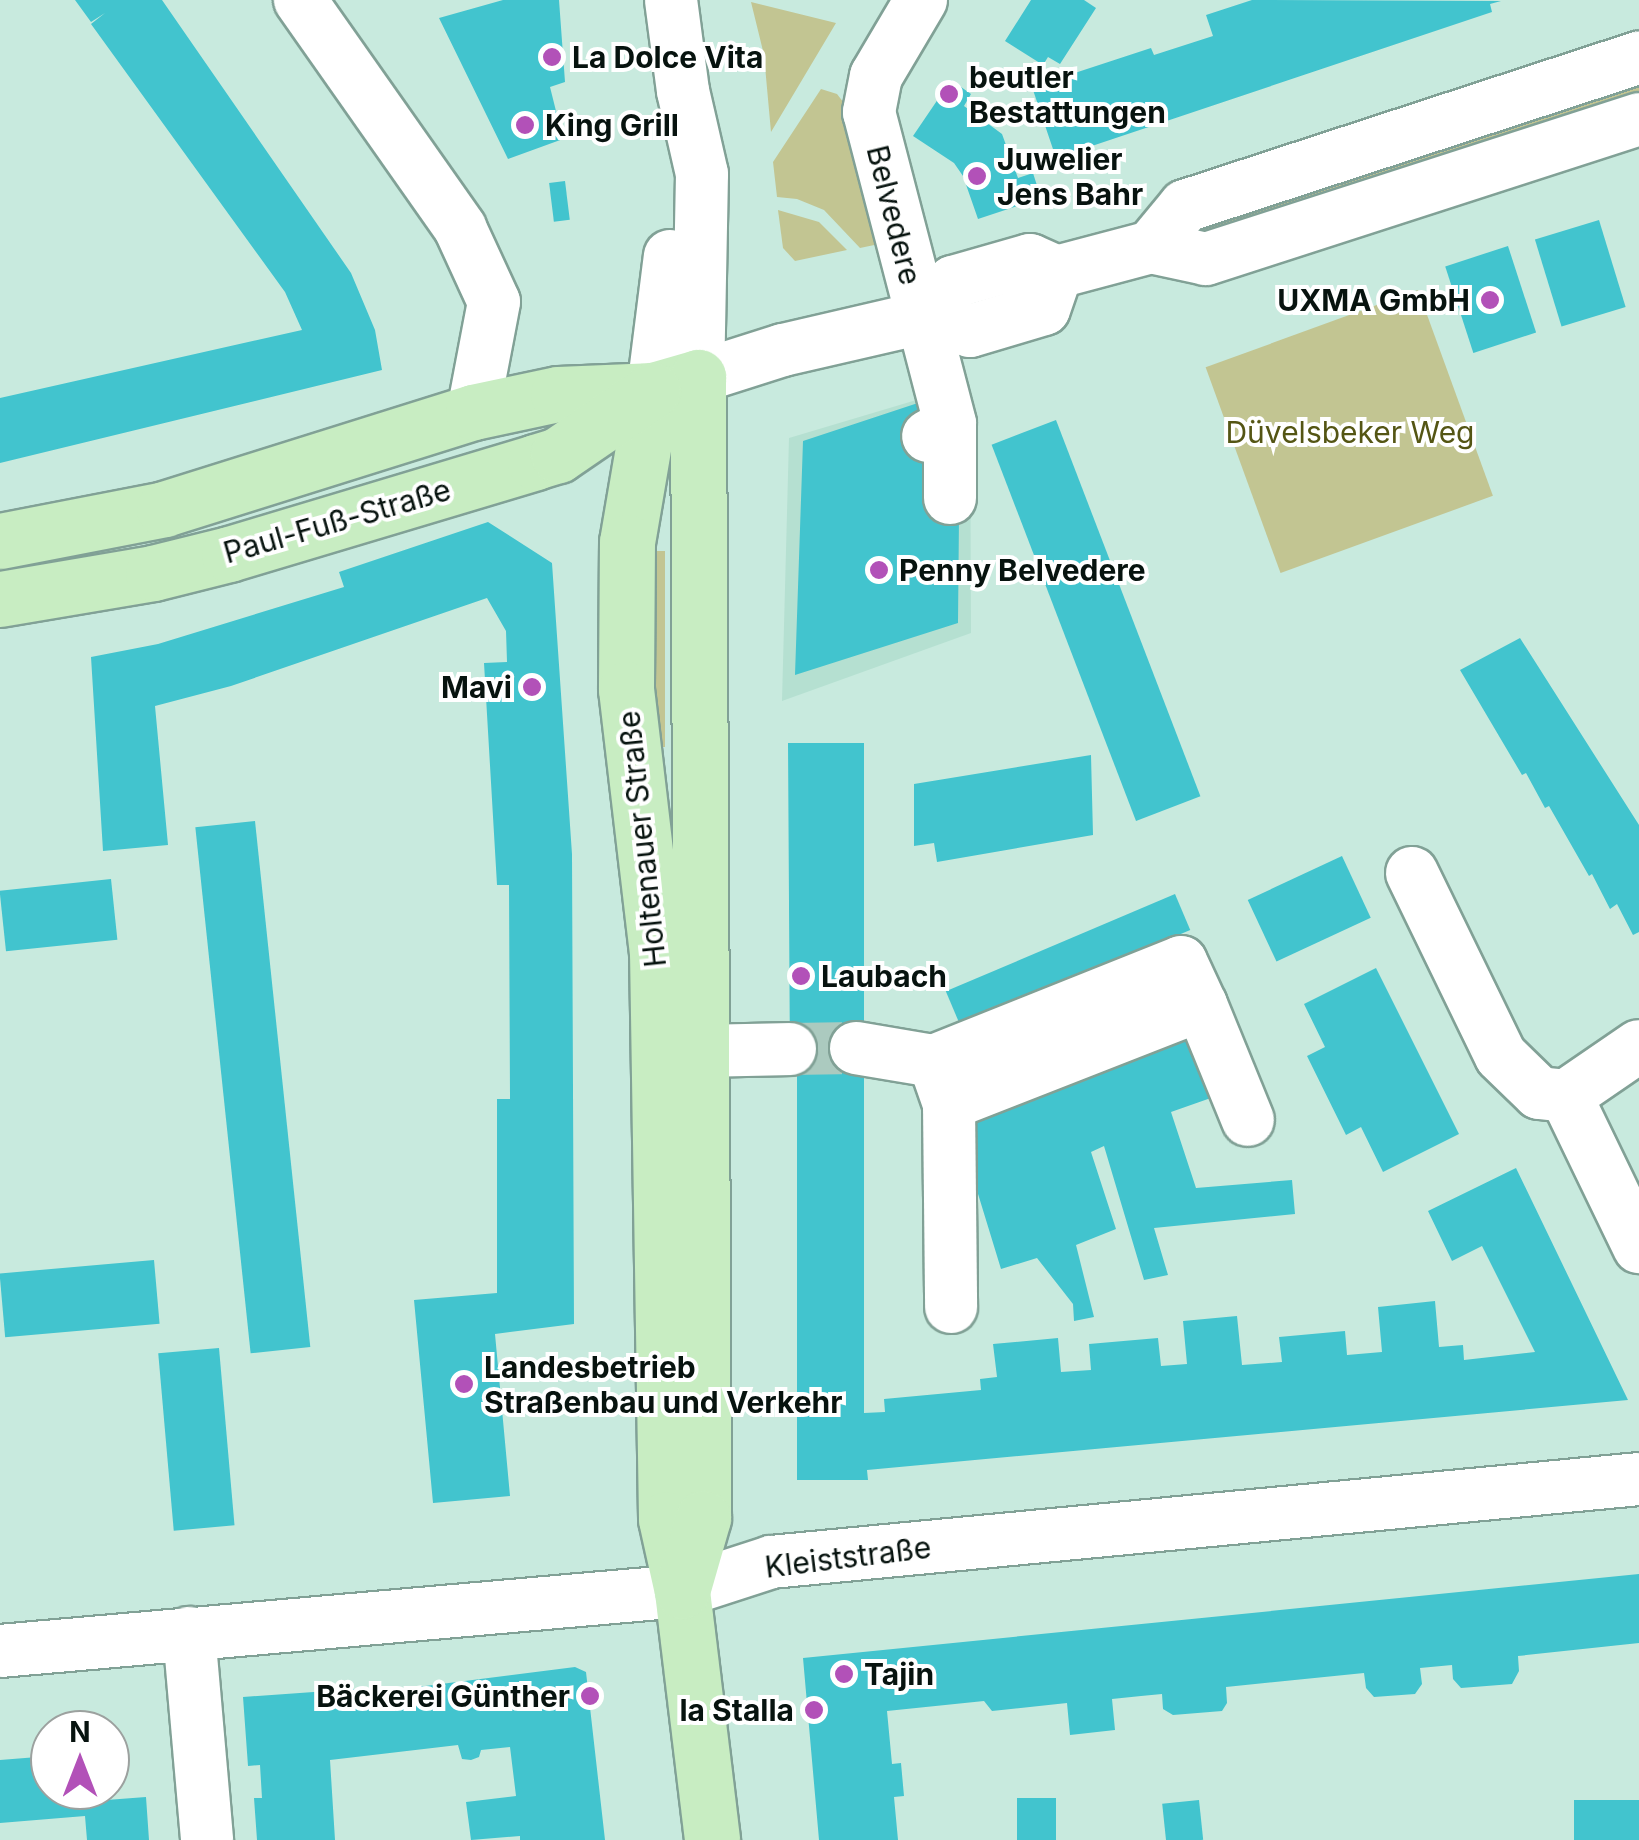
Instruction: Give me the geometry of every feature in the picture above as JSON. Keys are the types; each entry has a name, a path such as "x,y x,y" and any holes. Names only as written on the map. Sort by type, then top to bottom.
{"main road":[{"name":"Paul-Fuß-Straße","path":"0,541 164,509 473,412 558,394 694,378"},
{"name":"Paul-Fuß-Straße","path":"0,599 153,573 229,554 558,455 694,378"},
{"name":"Holtenauer Straße","path":"682,1590 703,1518 702,724 695,553 694,378"},
{"name":"Holtenauer Straße","path":"694,378 627,542 626,689 657,951 666,1518 682,1590 712,1840"}],"street":[{"path":"300,0 460,228 494,302 473,412"},
{"name":"Holtenauer Straße","path":"670,0 683,91 675,217 694,378"},
{"name":"Belvedere","path":"922,0 876,76 869,112 927,316 950,498"},
{"path":"1151,247 1185,206 1639,58"},
{"path":"694,378 772,366 797,359 823,343 927,316 970,331 1044,310 1057,272 1151,247 1206,259 1639,118"},
{"path":"1412,872 1501,1056 1538,1093 1566,1096 1639,1046"},
{"path":"856,1048 941,1082 1182,962 1248,1120"},
{"path":"702,1051 790,1049"},
{"path":"941,1082 951,1306"},
{"path":"1566,1096 1639,1246"},
{"name":"Kleiststraße","path":"0,1651 682,1590 771,1562 1639,1479"},
{"path":"189,1633 207,1840"}],"shaded area":[{"name":"Penny Belvedere","path":"970,384 971,633 782,701 789,438"}],"green space":[{"path":"751,2 836,23 771,132 764,55"},
{"path":"1639,76 1639,95 1204,236 1176,232"},
{"path":"821,89 837,94 847,107 879,244 860,248 824,210 797,199 777,197 773,162"},
{"path":"778,210 819,222 847,250 795,261 783,248"},
{"name":"Düvelsbeker Weg","path":"1418,290 1493,496 1281,573 1206,367"},
{"path":"631,551 665,551 665,747 631,747"}],"building":[{"path":"75,0 162,0 351,273 375,330 382,370 0,463 0,398 302,330 285,292 91,24 105,13 91,22"},
{"path":"503,0 559,0 565,82 550,87 563,139 508,159 439,18"},
{"path":"1031,0 1084,0 1096,8 1060,64 1048,57 1043,65 1005,41"},
{"path":"1252,0 1501,1 1490,4 1492,12 1056,158 1032,87 1151,48 1154,55 1213,36 1206,15"},
{"path":"951,80 971,94 964,106 1002,134 1018,178 1033,173 1041,198 978,219 963,176 954,163 913,136"},
{"path":"565,181 570,220 554,222 549,183"},
{"path":"1599,220 1626,307 1562,327 1535,240"},
{"name":"UXMA GmbH","path":"1508,246 1536,333 1473,353 1445,266"},
{"name":"Penny Belvedere","path":"927,400 929,517 959,516 958,623 795,675 803,441"},
{"path":"1056,420 1200,796 1136,821 992,445"},
{"path":"488,522 552,563 572,854 574,1324 495,1334 510,1496 433,1503 414,1300 497,1293 497,1099 510,1099 509,885 497,885 484,663 507,662 506,631 487,598 231,686 155,706 168,845 103,851 91,657 158,644 344,587 339,572"},
{"path":"1520,638 1639,825 1639,932 1633,935 1617,904 1610,909 1549,806 1545,808 1526,773 1522,775 1460,670"},
{"path":"788,743 864,743 864,1413 885,1412 884,1399 981,1390 980,1379 997,1377 993,1344 1058,1338 1061,1372 1091,1370 1089,1344 1158,1338 1161,1366 1187,1364 1183,1321 1237,1316 1242,1365 1282,1362 1279,1337 1345,1331 1347,1355 1382,1352 1378,1307 1435,1301 1439,1347 1463,1345 1464,1360 1535,1352 1482,1246 1452,1261 1428,1211 1516,1168 1628,1400 867,1470 868,1480 797,1480 797,1064 790,1065"},
{"path":"1091,755 1093,835 937,862 934,843 914,846 914,784"},
{"path":"255,821 310,1347 251,1353 195,827"},
{"path":"1342,856 1371,918 1276,962 1248,900"},
{"path":"111,879 117,940 6,951 0,891"},
{"path":"1175,894 1190,930 961,1027 946,991"},
{"path":"1376,968 1459,1134 1383,1172 1361,1127 1346,1135 1307,1056 1325,1047 1304,1004"},
{"path":"1201,1027 1225,1093 1171,1112 1196,1188 1292,1180 1295,1214 1154,1228 1168,1275 1144,1280 1104,1146 1091,1152 1116,1229 1076,1245 1094,1317 1074,1321 1073,1304 1037,1258 1001,1269 956,1122"},
{"path":"154,1260 160,1324 5,1337 0,1273"},
{"path":"219,1348 235,1525 174,1531 158,1353"},
{"path":"1639,1574 1639,1643 1518,1656 1519,1671 1512,1684 1461,1688 1453,1679 1452,1665 1420,1668 1422,1684 1415,1694 1374,1697 1366,1688 1364,1673 1226,1687 1227,1703 1222,1711 1173,1715 1163,1709 1162,1694 1112,1699 1115,1730 1070,1735 1067,1703 992,1711 984,1701 887,1711 892,1764 901,1763 904,1796 894,1797 898,1840 819,1840 803,1658"},
{"path":"575,1667 586,1672 605,1840 520,1840 520,1836 471,1840 466,1802 516,1796 510,1747 481,1750 479,1757 471,1760 462,1759 458,1745 330,1760 335,1840 257,1840 254,1798 262,1798 260,1765 248,1766 243,1697 370,1688 370,1693"},
{"path":"30,1758 30,1810 130,1810 130,1798 146,1797 149,1840 87,1840 85,1816 0,1823 0,1760"},
{"path":"1017,1798 1056,1798 1056,1840 1017,1840"},
{"path":"1199,1800 1203,1840 1166,1840 1162,1804"},
{"path":"1574,1800 1639,1800 1639,1840 1574,1840"}],"tunnel":[{"path":"790,1049 856,1048"}],"place":[{"name":"La Dolce Vita","path":"552,57"},
{"name":"beutler Bestattungen","path":"949,94"},
{"name":"King Grill","path":"525,125"},
{"name":"Juwelier Jens Bahr","path":"977,176"},
{"name":"UXMA GmbH","path":"1490,300"},
{"name":"Penny Belvedere","path":"879,570"},
{"name":"Mavi","path":"532,687"},
{"name":"Laubach","path":"801,976"},
{"name":"Landesbetrieb Straßenbau und Verkehr","path":"464,1384"},
{"name":"Tajin","path":"844,1674"},
{"name":"Bäckerei Günther","path":"590,1696"},
{"name":"la Stalla","path":"814,1710"}]}
